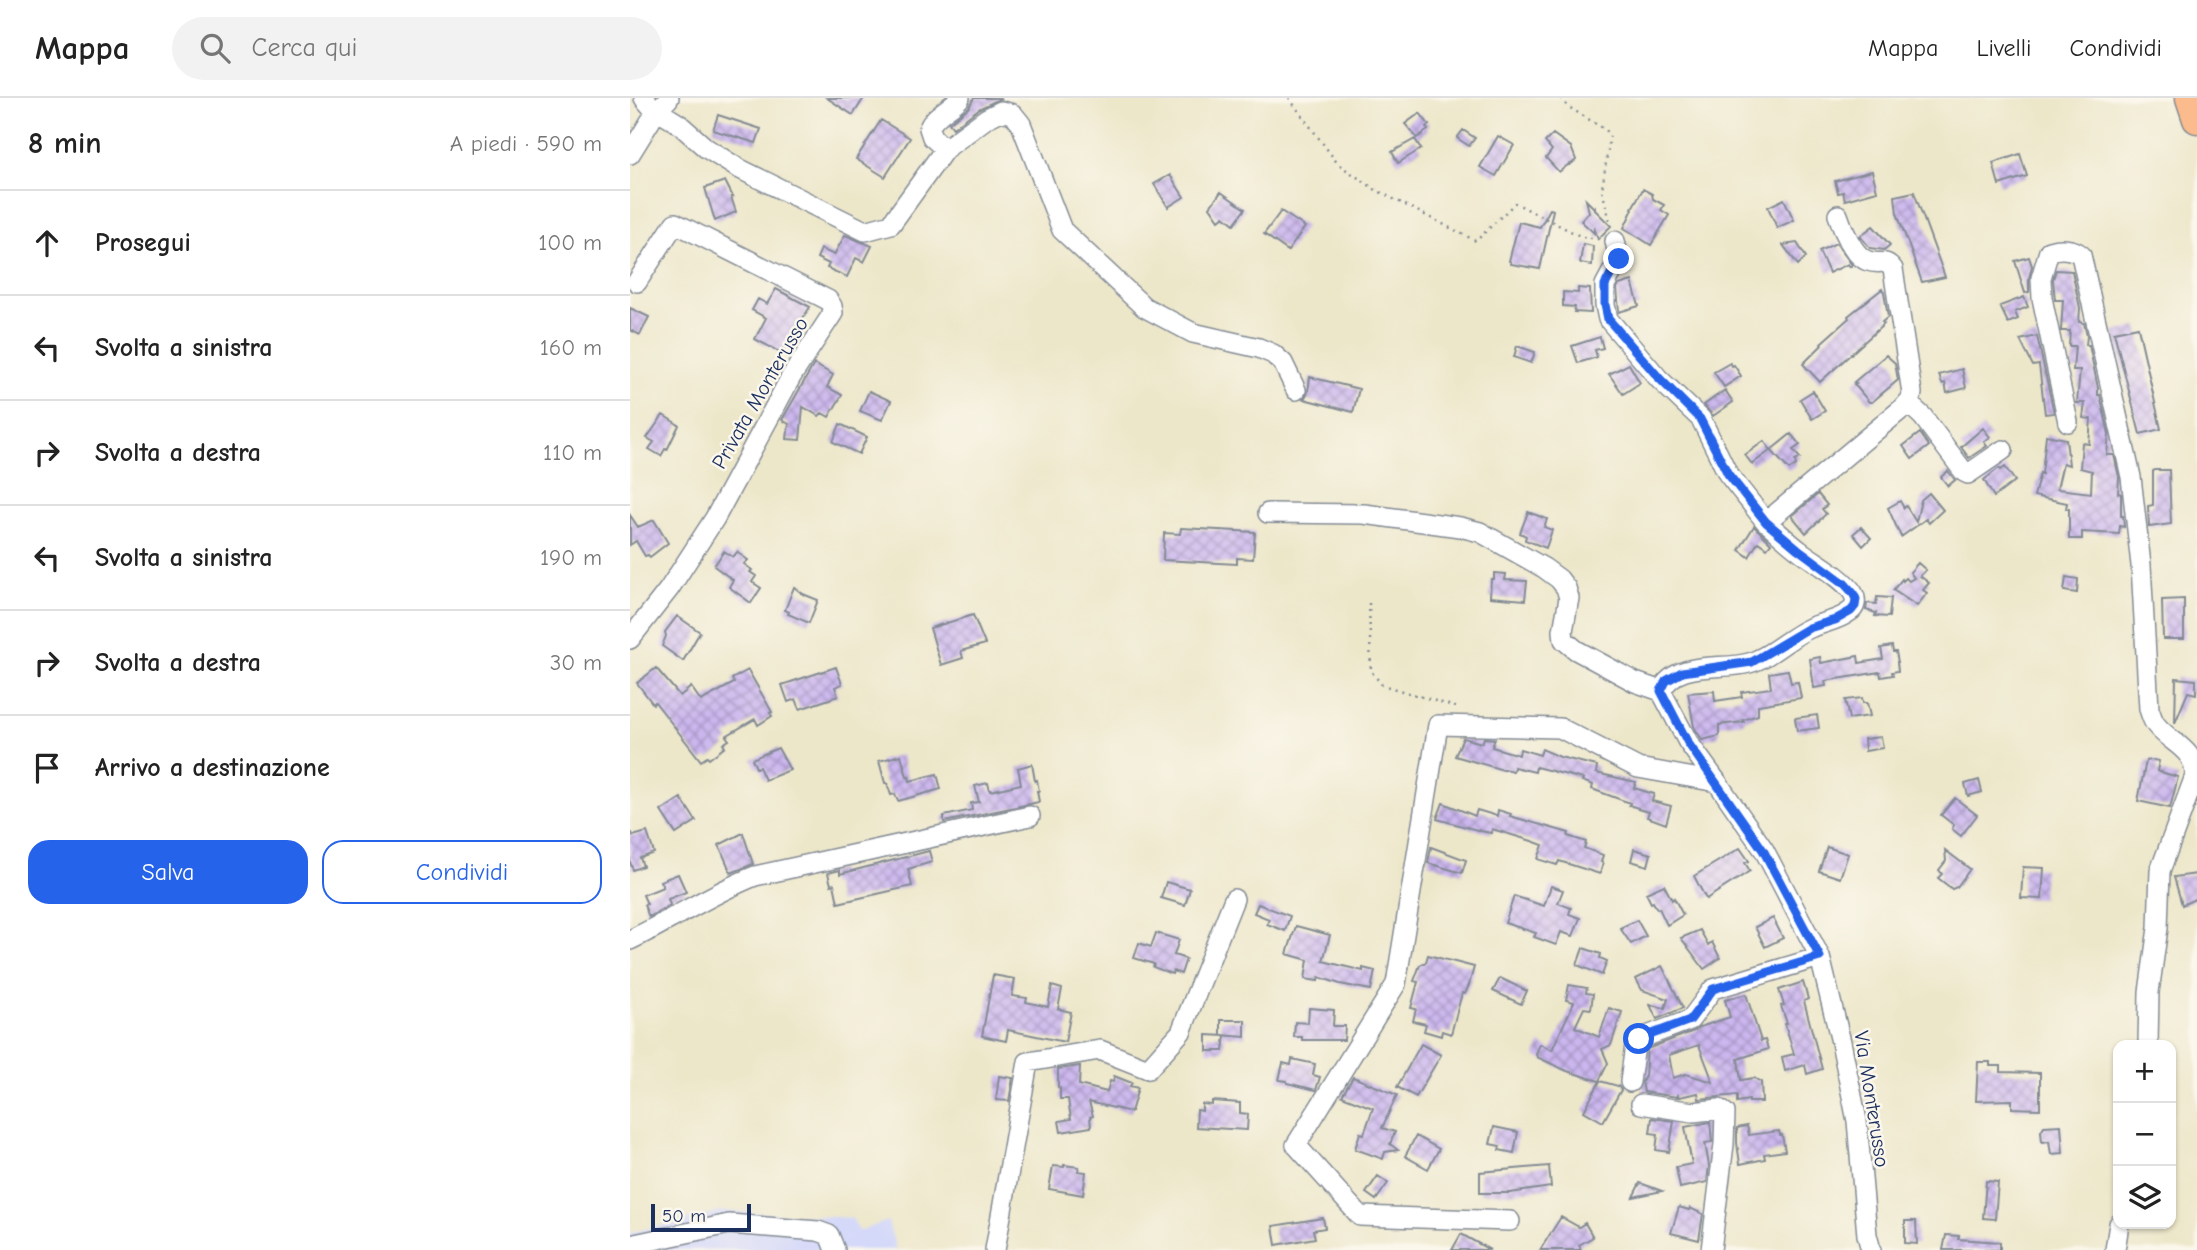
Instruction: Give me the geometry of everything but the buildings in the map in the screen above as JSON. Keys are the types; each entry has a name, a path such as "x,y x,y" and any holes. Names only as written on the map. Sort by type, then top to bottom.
{"highway":[{"path":"2190,98 2197,119"}],"street":[{"path":"945,149 932,136 929,128 933,119 960,98"},
{"path":"630,154 656,103 666,116 680,124 706,148 736,167 865,231 891,224 945,149 987,118 1001,111 1013,114 1021,124 1062,230 1144,307 1193,333 1259,348 1273,354 1283,363 1296,390"},
{"path":"1766,522 1908,403 1912,393 1893,269 1889,263 1864,260 1844,234 1838,215"},
{"name":"Privata Monterusso","path":"630,639 669,589 715,518 791,377 833,313 828,300 675,223 637,282"},
{"path":"1268,513 1364,514 1480,532 1545,568 1566,588 1569,598 1564,640 1576,650 1635,682 1661,691 1666,681 1682,672 1752,662 1809,628 1835,620 1851,611 1855,606 1853,593 1766,522 1728,474 1700,419 1660,379 1608,319 1605,285 1619,259 1615,240"},
{"path":"2068,422 2042,298 2041,278 2049,251 2052,250 2073,250 2081,255 2131,477 2141,565 2148,709 2155,723 2195,762 2195,776 2160,871 2158,928 2149,992 2148,1040"},
{"path":"1908,403 1923,417 1968,474 2003,450"},
{"name":"Via Monterusso","path":"1661,691 1688,743 1763,850 1820,957 1857,1121 1867,1235 1871,1250"},
{"path":"1510,1221 1360,1216 1296,1145 1396,985 1438,725 1560,729 1638,768 1717,782"},
{"path":"630,940 755,876 1030,816"},
{"path":"995,1250 1028,1062 1100,1050 1148,1069 1181,1032 1234,899"},
{"path":"1630,1082 1635,1045 1639,1039 1690,1020 1713,989 1820,957"},
{"path":"1641,1104 1693,1112 1719,1109 1725,1113 1724,1144 1711,1250"},
{"path":"630,1245 729,1224 818,1231 829,1235 835,1250"},
{"path":"2115,1250 2118,1229"}],"path":[{"path":"1289,98 1338,164 1376,190 1476,241 1515,203 1582,237 1615,240 1602,190 1610,135 1567,106 1561,98"}],"shaded area":[{"path":"723,1211 852,1218 859,1231 888,1221 896,1250 630,1250 630,1233"}],"route":[{"path":"1619,259 1605,285 1608,319 1660,379 1700,419 1728,474 1750,504 1766,522 1798,549 1844,583 1856,599 1851,611 1835,620 1809,628 1752,662 1682,672 1666,681 1661,691 1688,743 1763,850 1820,957 1713,989 1690,1020 1639,1039"}]}
